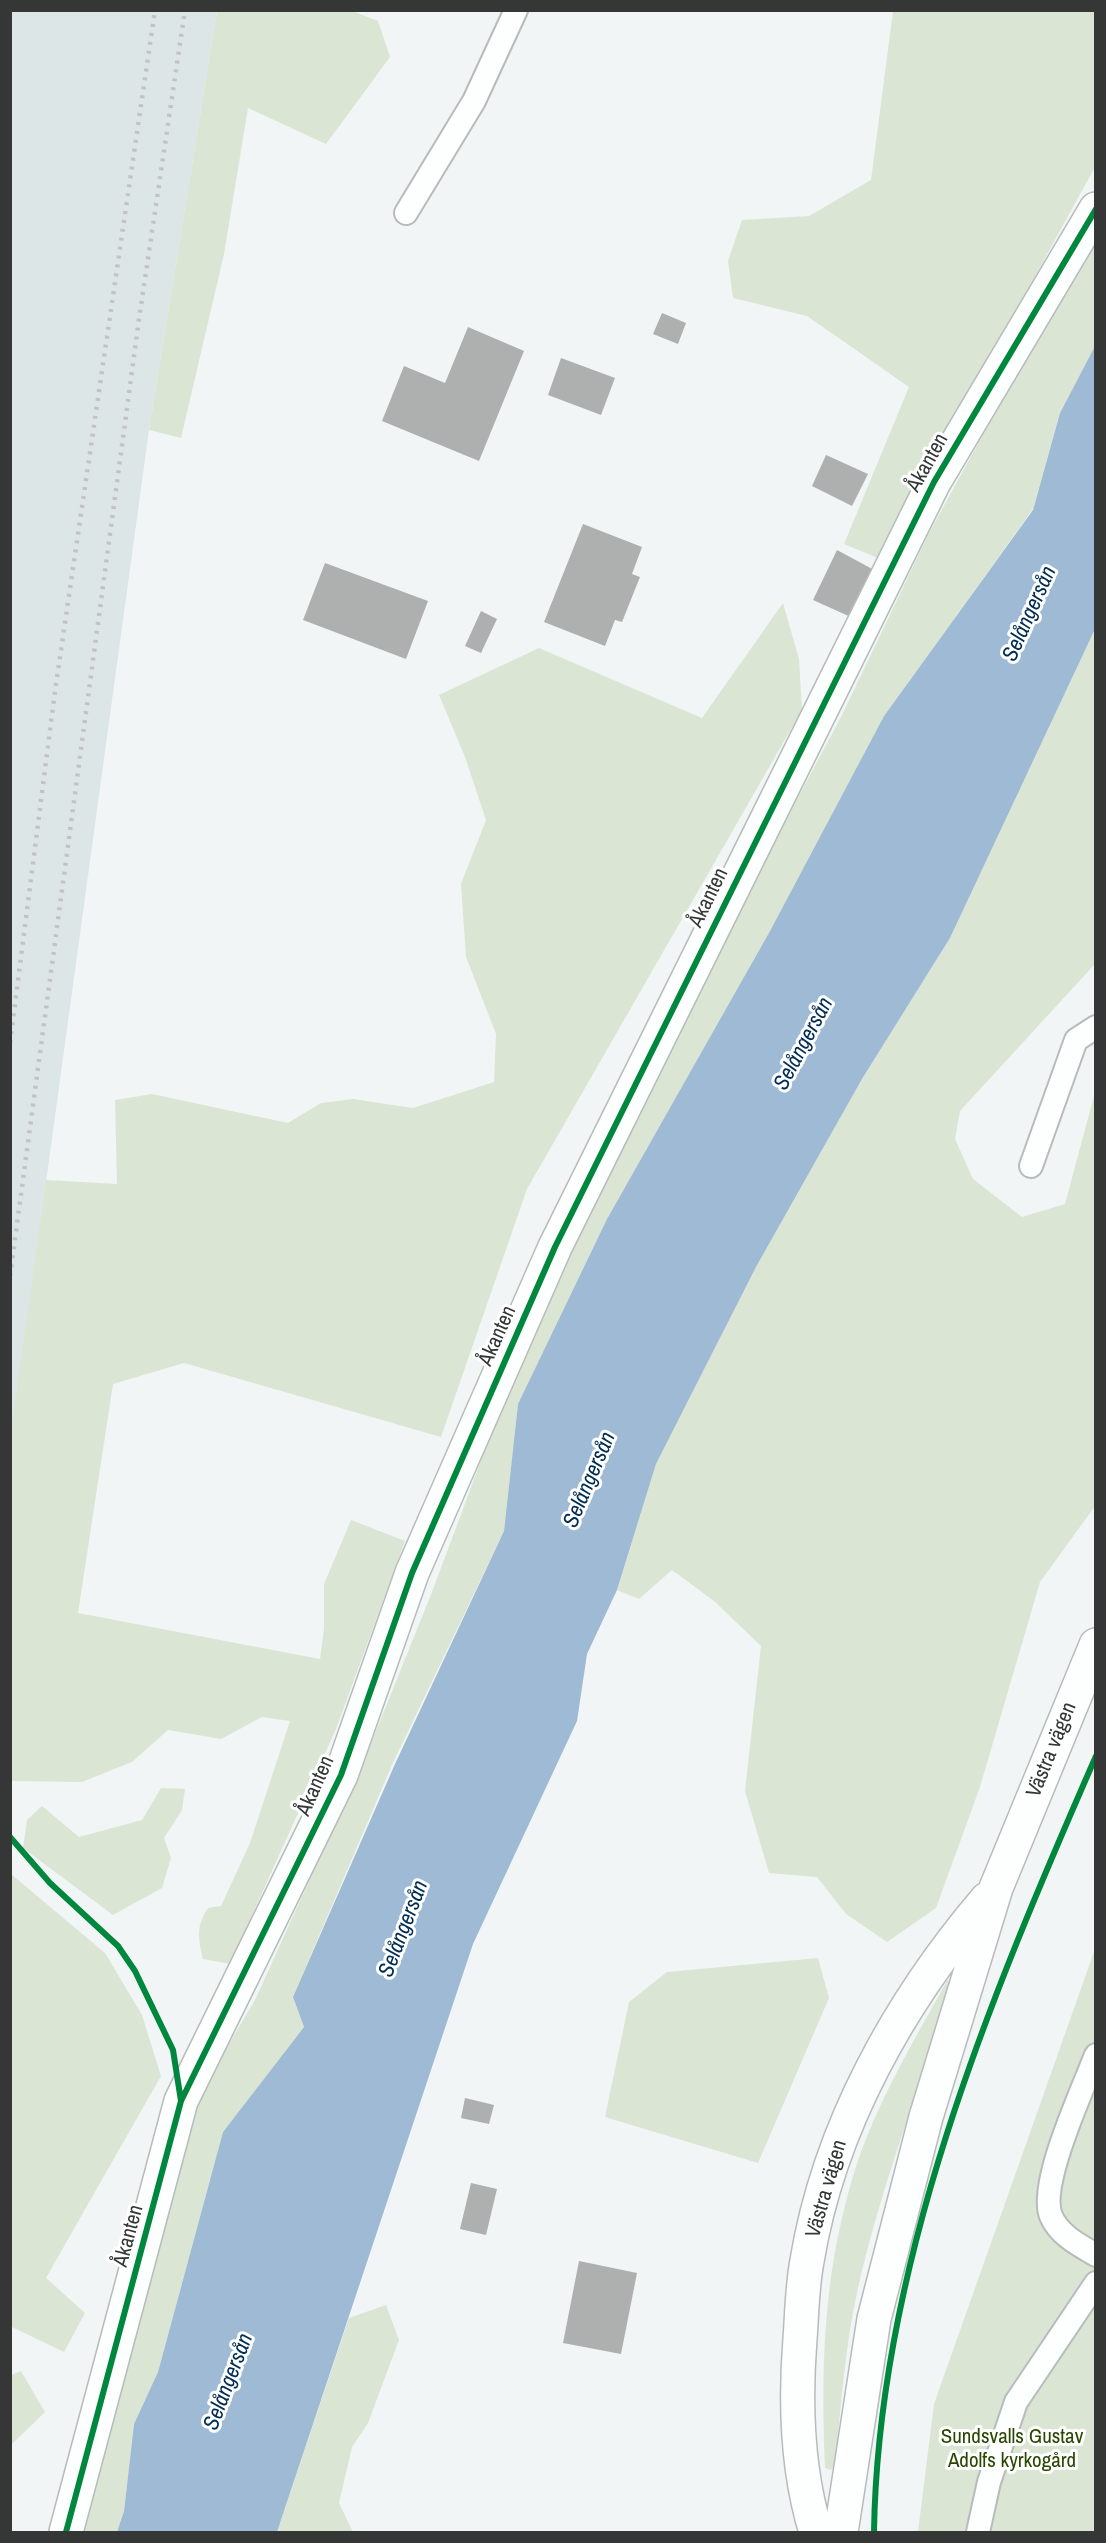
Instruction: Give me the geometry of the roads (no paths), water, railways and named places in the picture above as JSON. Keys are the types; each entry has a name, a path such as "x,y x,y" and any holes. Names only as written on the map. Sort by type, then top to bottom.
{"street":[{"name":"Åkanten","path":"66,2532 181,2101 341,1775 412,1573 550,1258 934,482 1095,209"},
{"name":"Västra vägen","path":"841,2532 874,2319 926,2117 996,1888 1095,1645"},
{"name":"Västra vägen","path":"816,2532 808,2507 797,2382 807,2262 827,2175 852,2108 897,2028 946,1946 996,1888"}],"lane":[{"path":"406,213 474,101 516,10"},
{"path":"1030,1166 1076,1040 1095,1027"},
{"path":"1095,2055 1053,2169 1047,2196 1051,2217 1066,2237 1095,2254"},
{"path":"978,2532 989,2482 1016,2402 1095,2283"}],"water":[{"name":"Selångersån","path":"1095,346 1095,629 950,938 862,1079 756,1267 656,1464 617,1590 587,1654 577,1721 473,1944 277,2532 117,2532 124,2511 134,2424 158,2372 223,2132 304,2027 293,1997 395,1764 504,1531 518,1404 607,1219 770,931 884,716 1033,510 1060,413"}],"railway":[{"path":"10,1043 55,691 155,10"},
{"path":"10,1276 139,319 185,10"}],"park label":[{"name":"Sundsvalls Gustav Adolfs kyrkogård","path":"1012,2449"}]}
